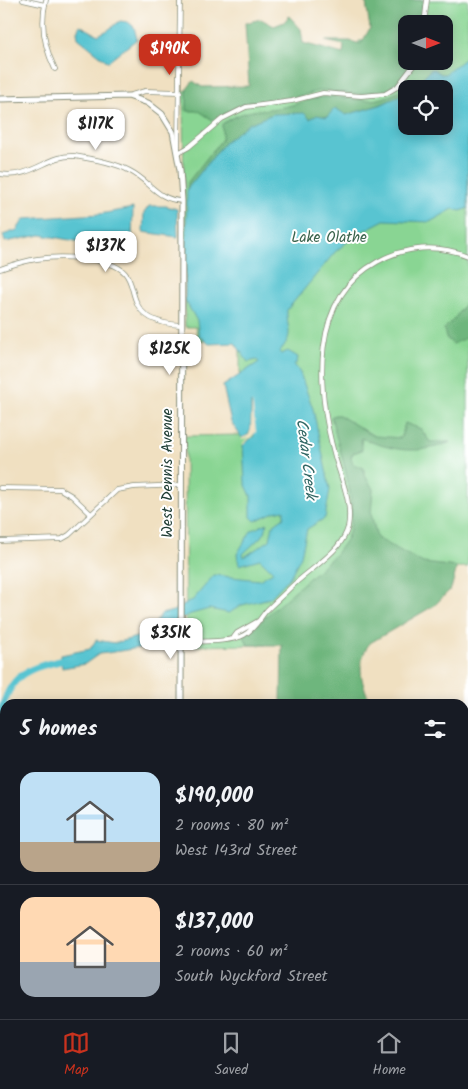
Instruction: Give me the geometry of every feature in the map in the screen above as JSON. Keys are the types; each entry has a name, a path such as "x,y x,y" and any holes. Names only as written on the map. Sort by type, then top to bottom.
{"street":[{"path":"23,0 46,2 44,38 55,69"},
{"path":"178,153 180,0"},
{"path":"425,15 427,0"},
{"path":"178,153 189,147 222,119 246,107 292,101 323,93 361,96 385,94 397,87 410,70"},
{"path":"0,99 128,96 145,91 180,92"},
{"name":"West Dennis Avenue","path":"128,96 148,103 162,114 173,132 178,153 182,201 180,325 181,699"},
{"path":"0,174 24,174 58,158 73,156 123,168 140,178 161,196 182,201"},
{"path":"181,642 234,637 244,628 260,620 291,587 331,554 342,540 348,528 348,502 328,430 323,387 324,338 337,300 344,289 362,271 395,253 428,248 444,249 468,256"},
{"path":"0,269 20,262 52,257 88,260 112,265 122,270 129,278 136,302 143,312 158,321 180,325"},
{"path":"0,541 62,539 69,535 109,496 123,488 180,486"},
{"path":"0,488 60,489 72,496 91,514"}],"green space":[{"path":"360,0 423,0 422,15 398,15 398,70 407,70 396,84 386,91 356,94 323,90 288,99 249,102 234,108 214,121 199,111 187,111 187,89 193,81 202,87 249,86 245,23 261,19 274,26 284,22 289,16 301,29 303,43 343,54 344,45 325,41 350,41 361,44 370,28 366,3"},
{"name":"Lake Olathe","path":"413,0 468,0 468,567 327,571 266,618 266,645 186,646 185,436 240,435 240,341 197,341 196,327 185,327 183,91 358,89 359,41 398,40 398,70 453,70 453,15 413,15"},
{"path":"398,92 398,97 380,105 346,115 310,119 226,141 187,189 188,182 222,139 222,124 232,118 249,112 292,105 322,97 374,100"},
{"path":"468,299 468,337 453,344 446,338 444,329 455,318"},
{"path":"339,415 374,436 401,438 405,423 421,429 430,442 451,442 428,449 406,450 384,446 361,438 362,450 353,453 351,457 353,464 364,468 364,474 373,489 371,514 377,538 423,563 457,567 451,589 435,605 370,643 365,650 362,658 361,674 370,699 281,699 282,645 248,645 244,636 336,554 347,538 351,526 352,512 350,496 344,463 331,417"}],"water":[{"path":"120,21 128,22 134,27 137,39 108,62 78,38 77,31 80,25 98,35"},
{"name":"Lake Olathe","path":"468,56 468,208 461,211 453,209 430,222 384,220 357,234 335,252 287,310 289,336 279,352 281,354 288,351 298,357 297,363 294,364 300,373 313,409 330,489 325,518 307,529 301,556 290,577 270,598 242,605 229,613 209,609 175,621 162,640 155,640 158,645 99,654 85,664 62,668 61,655 90,649 96,640 115,643 151,633 151,629 161,614 173,611 193,600 214,575 259,580 273,572 260,559 239,565 237,554 251,531 267,523 265,533 243,554 244,557 270,540 273,525 284,517 284,510 274,512 255,521 251,517 251,496 245,483 243,445 254,436 251,403 251,429 248,435 242,438 231,422 223,386 259,362 257,360 248,362 235,343 209,344 199,336 197,321 185,300 187,189 226,141 248,124 273,114 304,113 310,119 317,115 327,117 335,108 346,115 380,105 398,97 398,135 453,135 453,80 420,80 430,70 445,74 453,70 453,68"},
{"path":"149,206 166,206 177,209 178,237 143,232 144,213"},
{"path":"133,208 132,242 98,245 41,235 5,242 3,235 17,230 24,219 100,214"}],"pier":[{"path":"252,401 256,432 243,445 248,438 242,440 242,438 249,435 251,429"}],"waterway":[{"name":"Cedar Creek","path":"5,699 15,681 22,674 31,669 69,659"}]}
